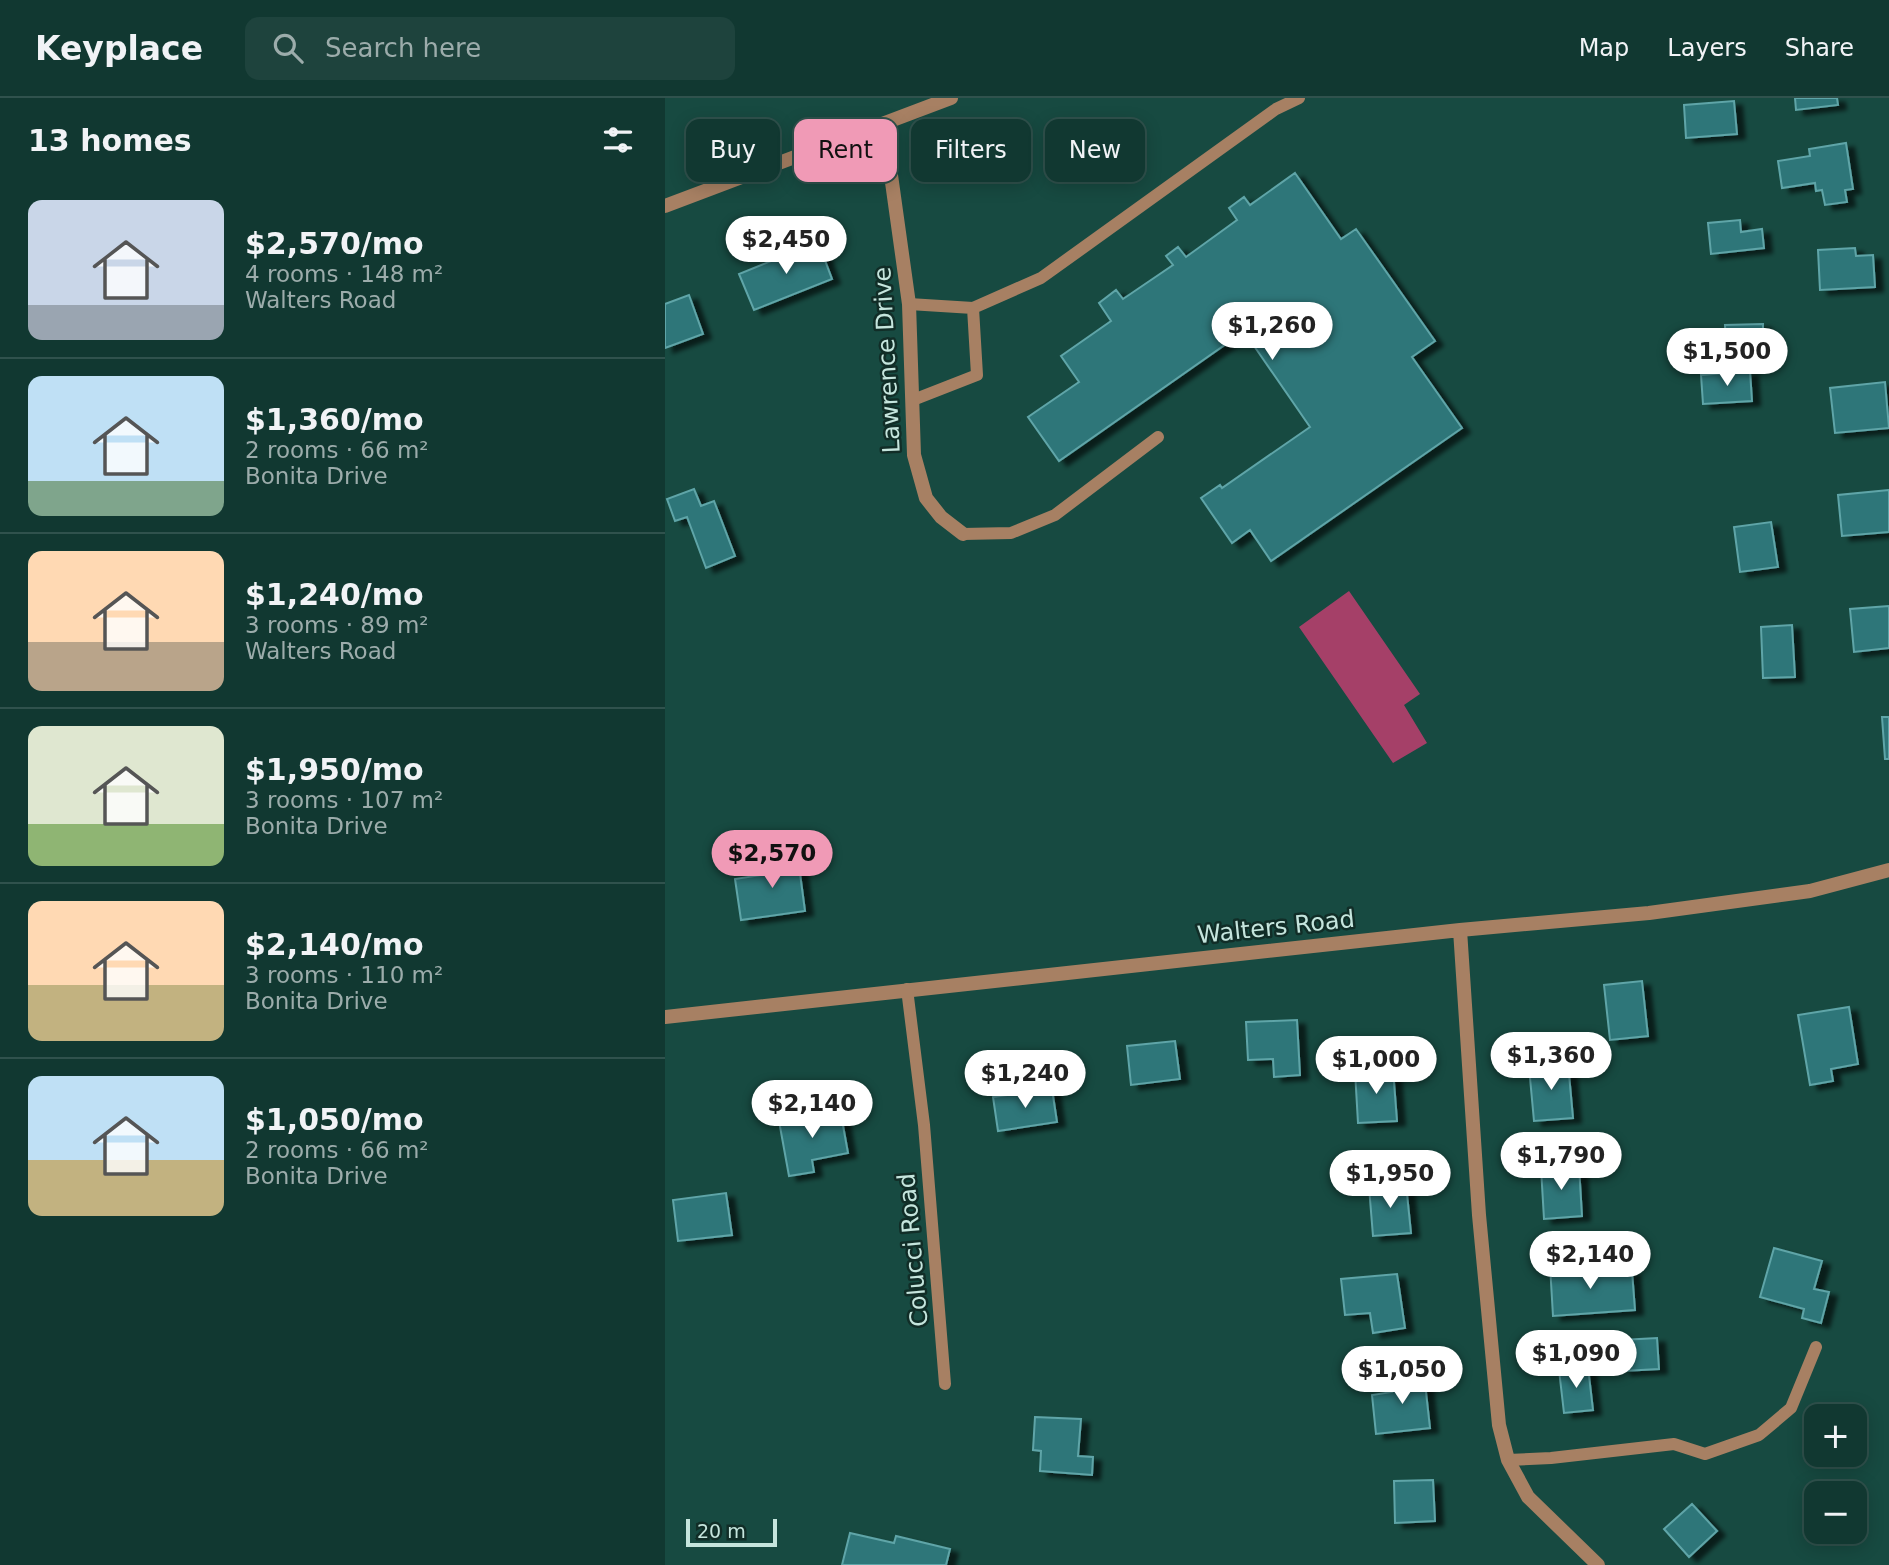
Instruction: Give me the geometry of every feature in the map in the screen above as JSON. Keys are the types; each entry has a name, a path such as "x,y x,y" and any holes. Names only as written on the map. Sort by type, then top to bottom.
{"street":[{"path":"897,120 951,98"},
{"path":"665,206 794,158"},
{"name":"Lawrence Drive","path":"892,182 909,304 913,455 920,484 941,517 963,534"},
{"name":"Walters Road","path":"665,1017 1460,930 1650,913 1810,891 1889,870"},
{"path":"1460,930 1479,1216 1499,1425 1508,1460 1528,1497 1598,1565"}],"lane":[{"path":"909,304 973,308 1041,278 1276,109 1299,98"},
{"path":"913,400 977,375 973,308"},
{"path":"963,534 1011,533 1055,515 1159,437"},
{"name":"Colucci Road","path":"907,989 924,1125 945,1384"},
{"path":"1508,1460 1551,1458 1674,1444 1705,1454 1738,1443 1759,1435 1791,1408 1816,1347"}],"shaded area":[{"path":"1349,591 1420,694 1404,705 1427,743 1393,763 1299,627"}],"building":[{"path":"1795,98 1837,98 1838,105 1796,110"},
{"path":"1734,101 1737,134 1686,138 1684,105"},
{"path":"1846,143 1853,189 1845,190 1847,202 1825,205 1822,190 1816,191 1815,183 1782,188 1778,161 1810,156 1809,149"},
{"path":"1295,173 1341,239 1356,229 1435,341 1412,357 1462,428 1271,561 1250,530 1232,543 1201,498 1220,485 1222,488 1310,427 1252,343 1256,340 1249,328 1059,461 1028,417 1079,382 1061,356 1111,321 1099,303 1116,290 1123,299 1173,265 1166,256 1178,247 1186,257 1237,220 1229,208 1244,197 1250,205"},
{"path":"1740,220 1741,232 1762,229 1764,248 1711,254 1708,223"},
{"path":"818,242 832,279 754,310 739,274"},
{"path":"1855,248 1856,256 1873,255 1875,287 1820,290 1818,250"},
{"path":"689,295 703,334 665,348 665,304"},
{"path":"1763,324 1763,352 1726,353 1725,325"},
{"path":"1750,371 1752,401 1703,404 1701,375"},
{"path":"1885,382 1889,428 1835,433 1830,388"},
{"path":"694,489 701,506 714,501 735,556 706,568 687,517 675,521 667,499"},
{"path":"1889,490 1889,532 1842,536 1838,495"},
{"path":"1771,522 1778,567 1740,572 1734,527"},
{"path":"1889,606 1889,648 1854,652 1850,609"},
{"path":"1792,625 1795,677 1763,678 1761,627"},
{"path":"1882,717 1889,717 1889,759 1885,759"},
{"path":"797,851 805,911 741,920 735,879 774,873 772,855"},
{"path":"1642,981 1648,1036 1610,1040 1604,985"},
{"path":"1849,1007 1858,1064 1831,1069 1833,1081 1810,1085 1798,1015"},
{"path":"1297,1020 1300,1075 1274,1077 1273,1059 1248,1060 1246,1022"},
{"path":"1175,1041 1180,1079 1131,1085 1127,1046"},
{"path":"1568,1063 1573,1118 1534,1121 1529,1067"},
{"path":"1393,1069 1397,1121 1358,1123 1355,1071"},
{"path":"1052,1089 1057,1122 998,1131 993,1097"},
{"path":"840,1109 848,1153 812,1160 814,1172 789,1176 779,1121"},
{"path":"1579,1166 1582,1216 1544,1219 1541,1168"},
{"path":"1406,1184 1411,1233 1373,1236 1369,1187"},
{"path":"726,1193 732,1235 678,1241 673,1200"},
{"path":"1774,1248 1822,1261 1814,1289 1829,1292 1821,1323 1802,1318 1804,1309 1760,1297"},
{"path":"1586,1263 1587,1274 1632,1271 1635,1310 1553,1316 1550,1265"},
{"path":"1397,1274 1405,1328 1373,1333 1370,1313 1345,1315 1341,1279"},
{"path":"1657,1338 1659,1369 1623,1371 1621,1340"},
{"path":"1588,1367 1593,1410 1564,1413 1559,1370"},
{"path":"1424,1374 1430,1428 1376,1434 1372,1395 1392,1392 1391,1378"},
{"path":"1035,1417 1081,1419 1078,1456 1093,1457 1092,1475 1040,1471 1041,1451 1033,1450"},
{"path":"1433,1480 1435,1521 1395,1523 1394,1481"},
{"path":"1692,1504 1717,1531 1689,1557 1664,1529"},
{"path":"850,1533 894,1543 896,1536 950,1549 946,1565 842,1565"}]}
